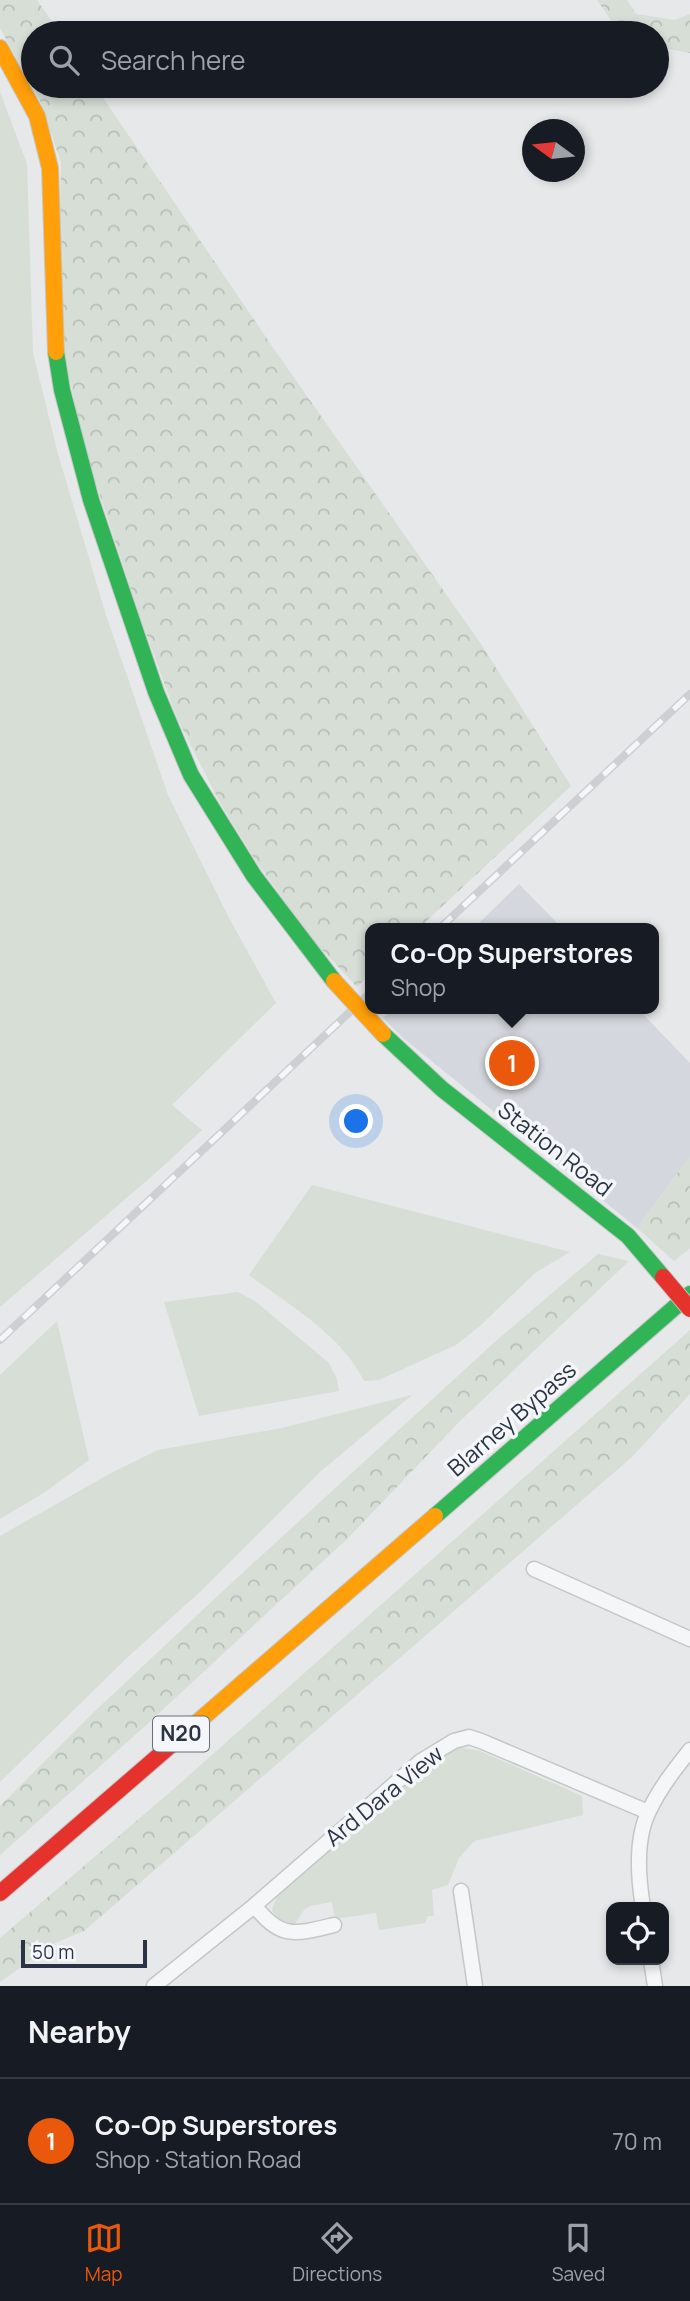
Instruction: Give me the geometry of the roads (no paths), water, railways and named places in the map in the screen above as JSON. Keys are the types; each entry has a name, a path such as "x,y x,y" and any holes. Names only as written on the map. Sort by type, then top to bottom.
{"main road":[{"name":"Station Road","path":"0,48 21,87"},
{"name":"Station Road","path":"27,98 37,116 50,169 54,340 62,390 92,500 156,692 191,775 254,876 334,981 383,1034 442,1089 628,1236 690,1309"},
{"name":"Blarney Bypass","path":"0,1893 690,1294"}],"street":[{"path":"534,1569 690,1639"},
{"name":"Ard Dara View","path":"154,1986 255,1906 421,1761 454,1741 469,1737 481,1741 648,1811"},
{"path":"643,1902 639,1864 648,1811 690,1750"},
{"path":"461,1891 475,1986"},
{"path":"255,1906 272,1926 283,1931 296,1933 334,1925"},
{"path":"652,1965 656,1986"}],"railway":[{"path":"445,923 690,694"},
{"path":"0,1340 365,998"}],"place":[{"name":"Co-Op Superstores","path":"512,1063"}]}
